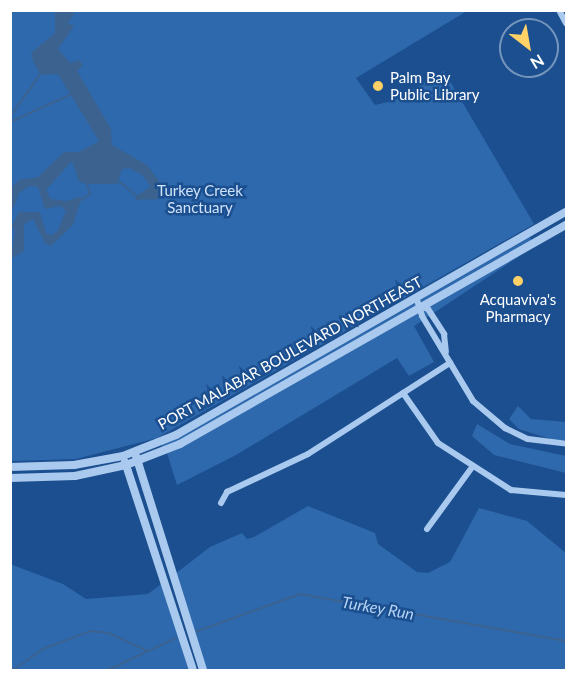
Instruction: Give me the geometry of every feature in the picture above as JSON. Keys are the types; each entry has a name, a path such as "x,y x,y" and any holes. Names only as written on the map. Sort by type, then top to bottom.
{"street":[{"path":"559,10 567,23"},
{"name":"PORT MALABAR BOULEVARD NORTHEAST","path":"11,478 75,476 126,465 567,212"},
{"name":"PORT MALABAR BOULEVARD NORTHEAST","path":"12,467 74,465 123,456 137,457 180,444 567,225"},
{"path":"416,297 422,307 422,316 438,345 446,352"},
{"path":"422,307 428,309 444,334 450,363 473,401 505,428 528,439 567,444"},
{"path":"221,503 227,492 308,454 450,363"},
{"path":"403,393 438,443 511,490 567,495"},
{"path":"123,456 193,670"},
{"path":"137,457 203,670"},
{"path":"74,465 75,476"},
{"path":"427,530 473,466"},
{"path":"11,478 12,467"}],"green space":[{"name":"Turkey Creek Sanctuary","path":"10,11 467,11 356,78 375,105 393,101 444,71 534,224 157,438 76,459 11,461"},
{"path":"530,237 532,241 179,441 163,448 161,445"},
{"path":"535,246 414,326 434,362 409,376 397,358 236,455 177,485 167,453"},
{"path":"518,406 531,419 566,422 566,440 557,441 519,429 509,419"},
{"path":"477,424 510,444 566,456 566,473 494,455 472,436"},
{"path":"308,506 375,533 378,544 417,572 428,573 450,562 479,508 527,521 566,553 566,670 206,670 175,574 210,547 242,533 247,539 254,537"},
{"path":"10,564 63,584 86,599 148,594 161,584 190,670 11,670"}],"shaded area":[{"path":"55,11 75,12 68,23 74,26 58,49 70,63 79,60 83,65 77,71 111,129 112,145 147,165 164,188 160,199 137,200 134,198 151,186 142,175 129,168 122,169 117,184 79,182 72,161 46,190 51,199 67,201 82,196 73,225 51,246 45,243 33,219 24,224 24,251 11,259 15,230 11,227 19,212 40,212 46,233 52,235 58,230 66,211 60,206 45,209 38,187 29,186 20,192 11,213 11,188 19,180 38,177 64,152 79,152 99,141 58,74 41,75 34,63 31,53 55,33"}],"waterway":[{"path":"10,117 41,73"},
{"path":"10,122 72,94"},
{"path":"118,180 137,196"},
{"path":"82,200 90,194 86,182"},
{"name":"Turkey Run","path":"195,632 300,594 566,641"},
{"path":"13,670 43,649 91,631 109,633 146,650"},
{"name":"Turkey Run","path":"108,670 176,638"}],"place":[{"name":"Palm Bay Public Library","path":"378,86"},
{"name":"Acquaviva's Pharmacy","path":"518,281"}]}
